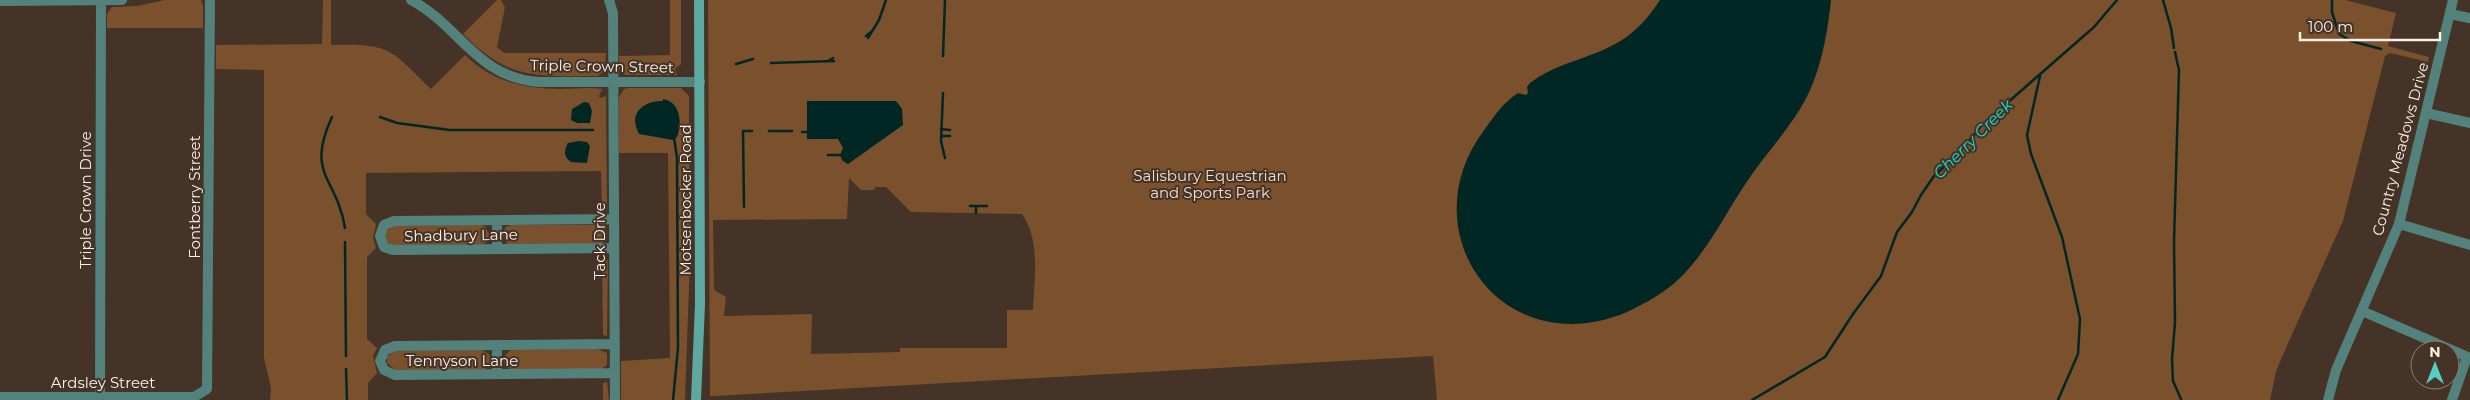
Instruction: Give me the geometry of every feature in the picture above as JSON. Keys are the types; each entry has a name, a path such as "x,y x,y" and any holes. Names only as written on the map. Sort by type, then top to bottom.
{"main road":[{"name":"Motsenbocker Road","path":"696,400 700,304 699,0"}],"street":[{"name":"Triple Crown Drive","path":"100,399 101,0"},
{"path":"0,1 122,0"},
{"name":"Fontberry Street","path":"207,395 209,384 210,0"},
{"name":"Triple Crown Street","path":"411,0 435,15 478,58 503,73 534,82 700,82"},
{"name":"Tack Drive","path":"609,0 613,13 615,400"},
{"name":"Country Meadows Drive","path":"2328,400 2336,370 2399,224 2453,0"},
{"path":"2450,14 2469,18"},
{"path":"2426,112 2470,123"},
{"name":"Shadbury Lane","path":"614,219 394,221 384,225 380,236 384,247 393,250 614,248"},
{"path":"497,220 497,249"},
{"path":"2399,224 2470,245"},
{"path":"2362,311 2469,357 2452,400"},
{"name":"Tennyson Lane","path":"615,344 395,346 385,350 380,361 384,370 395,375 615,373"},
{"path":"497,345 498,374"},
{"name":"Ardsley Street","path":"0,397 100,399 194,397 207,395"}],"green space":[{"path":"165,0 201,0 203,5 203,28 107,28 107,14 112,7 137,6"},
{"path":"323,0 331,0 331,45 366,46 388,51 431,89 465,55 486,72 498,78 522,85 548,89 602,89 600,98 606,96 607,209 602,211 601,171 366,173 366,214 376,224 373,238 376,248 367,257 367,339 377,348 373,356 377,373 368,383 368,400 270,400 271,388 264,358 264,70 216,69 216,45 322,44"},
{"path":"497,0 501,0 505,7 497,47 504,53 606,53 605,70 598,76 540,75 510,68 495,60 463,34"},
{"path":"670,0 681,0 681,64 675,69 677,75 625,75 619,70 619,56 670,55"},
{"name":"Salisbury Equestrian and Sports Park","path":"708,0 2345,0 2396,13 2388,46 2429,57 2428,62 2390,53 2385,56 2343,221 2281,359 2270,400 1437,400 1433,356 710,396","holes":["849,178 861,190 874,190 875,187 886,187 911,212 1022,214 1032,236 1034,248 1033,310 1007,310 1007,348 900,348 900,352 811,354 812,314 724,316 726,297 714,290 713,220 847,219"]},
{"path":"681,88 689,96 690,258 685,400 621,400 621,361 670,358 668,153 619,153 619,97 624,89"},
{"path":"511,225 598,225 604,228 607,233 605,241 598,245 507,244 502,233 506,227"},
{"path":"392,226 484,226 489,233 488,241 484,244 393,246 385,240 385,233"},
{"path":"606,256 608,262 607,336 603,335 602,258"},
{"path":"597,349 607,353 607,365 601,369 513,370 506,366 504,362 506,354 511,350"},
{"path":"481,350 489,354 491,362 486,369 482,370 397,371 387,363 387,357 394,351"},
{"path":"607,382 609,400 603,400 603,383"}],"water":[{"path":"1660,0 1831,0 1825,42 1813,84 1794,119 1753,173 1708,244 1691,266 1669,288 1627,312 1582,324 1541,320 1507,304 1480,279 1463,246 1457,208 1464,168 1485,129 1508,101 1518,93 1526,95 1528,93 1527,87 1540,76 1624,39 1641,24"},
{"path":"663,99 673,104 678,113 680,125 677,137 673,140 639,134 635,120 639,110 649,103 663,101"},
{"path":"807,101 896,101 902,109 903,125 848,164 841,158 843,148 838,139 807,139"},
{"path":"584,102 589,103 592,111 590,123 577,123 571,120 572,109"},
{"path":"587,142 590,146 587,163 571,162 565,155 568,143"}],"waterway":[{"path":"868,38 879,20 886,0"},
{"path":"943,56 945,0"},
{"name":"Cherry Creek","path":"1752,400 1825,357 1881,276 1897,232 1934,176 1959,153 1982,125 2094,27 2117,0"},
{"path":"2163,0 2171,28 2174,48"},
{"path":"2332,0 2332,12 2339,34 2351,41 2381,49"},
{"path":"866,36 871,32"},
{"path":"2175,52 2179,70 2174,241 2175,323 2172,359 2173,381 2181,399"},
{"path":"828,61 833,58"},
{"path":"736,64 753,59"},
{"path":"771,63 834,61"},
{"path":"2040,76 2027,135 2031,154 2062,237 2080,319 2078,354 2058,400"},
{"path":"943,93 941,141 945,158"},
{"path":"332,117 324,136 322,164 325,175 336,197 345,228"},
{"path":"380,117 397,123 450,130 593,130"},
{"path":"941,129 950,130"},
{"path":"744,207 743,131 752,131"},
{"path":"769,131 792,131"},
{"path":"802,132 810,132"},
{"path":"941,136 950,136"},
{"path":"673,400 678,348 677,158 674,137"},
{"path":"828,155 842,155"},
{"path":"970,206 987,206"},
{"path":"976,206 976,213"},
{"path":"345,242 346,356"},
{"path":"346,369 347,400"}]}
